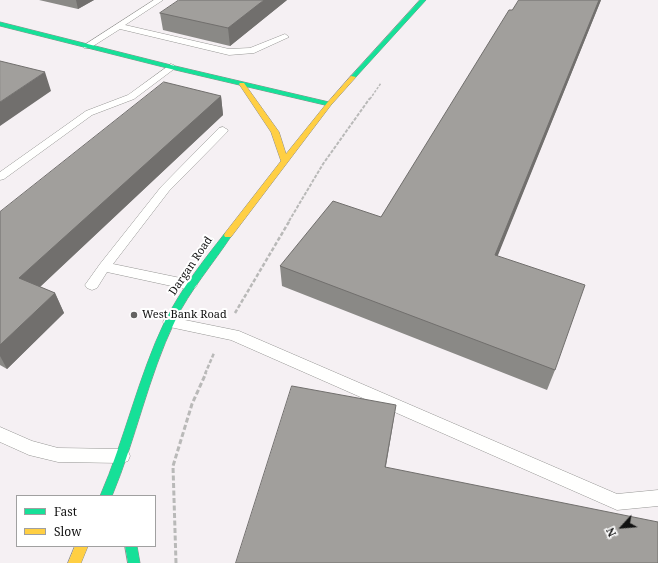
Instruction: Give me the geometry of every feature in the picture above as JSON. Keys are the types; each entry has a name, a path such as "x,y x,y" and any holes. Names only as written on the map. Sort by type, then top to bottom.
{"street":[{"name":"Dargan Road","path":"106,495 120,462 146,381 170,322 190,285 329,104 423,0"},
{"path":"0,24 171,67 329,104"},
{"path":"242,84 270,123 275,132 285,160"},
{"name":"Dargan Road","path":"120,462 121,482"},
{"path":"74,563 82,547"},
{"path":"131,547 134,563"}],"lane":[{"path":"87,46 159,0"},
{"path":"119,26 229,52 251,52 285,37"},
{"path":"0,177 89,113 131,97 171,67"},
{"path":"92,285 165,189 223,130"},
{"path":"104,268 190,285"},
{"path":"170,322 223,332 241,338 617,502 658,498"},
{"path":"0,434 29,448 58,455 120,462"}],"path":[{"path":"176,563 173,466 192,404 223,332 323,164 383,80"}],"shaded area":[{"path":"0,0 658,0 658,563 0,563"}],"building":[{"path":"179,0 264,0 228,28 160,13"},
{"path":"519,0 599,0 495,255 585,285 555,370 280,266 333,201 381,217 509,10 512,10"},
{"path":"0,61 45,72 0,102"},
{"path":"164,82 221,96 19,278 55,293 0,345 0,212"},
{"path":"292,386 396,405 385,467 658,522 658,563 236,563"}],"traffic: fast":[{"path":"353,77 423,0"},
{"path":"0,24 171,67 329,104"},
{"path":"106,495 123,453 152,364 170,321 190,287 228,235"},
{"path":"131,547 134,563"}],"traffic: slow":[{"path":"228,235 329,104 353,77"},
{"path":"242,84 275,132 285,161"},
{"path":"74,563 82,547"}],"place":[{"name":"West Bank Road","path":"134,315"}]}
